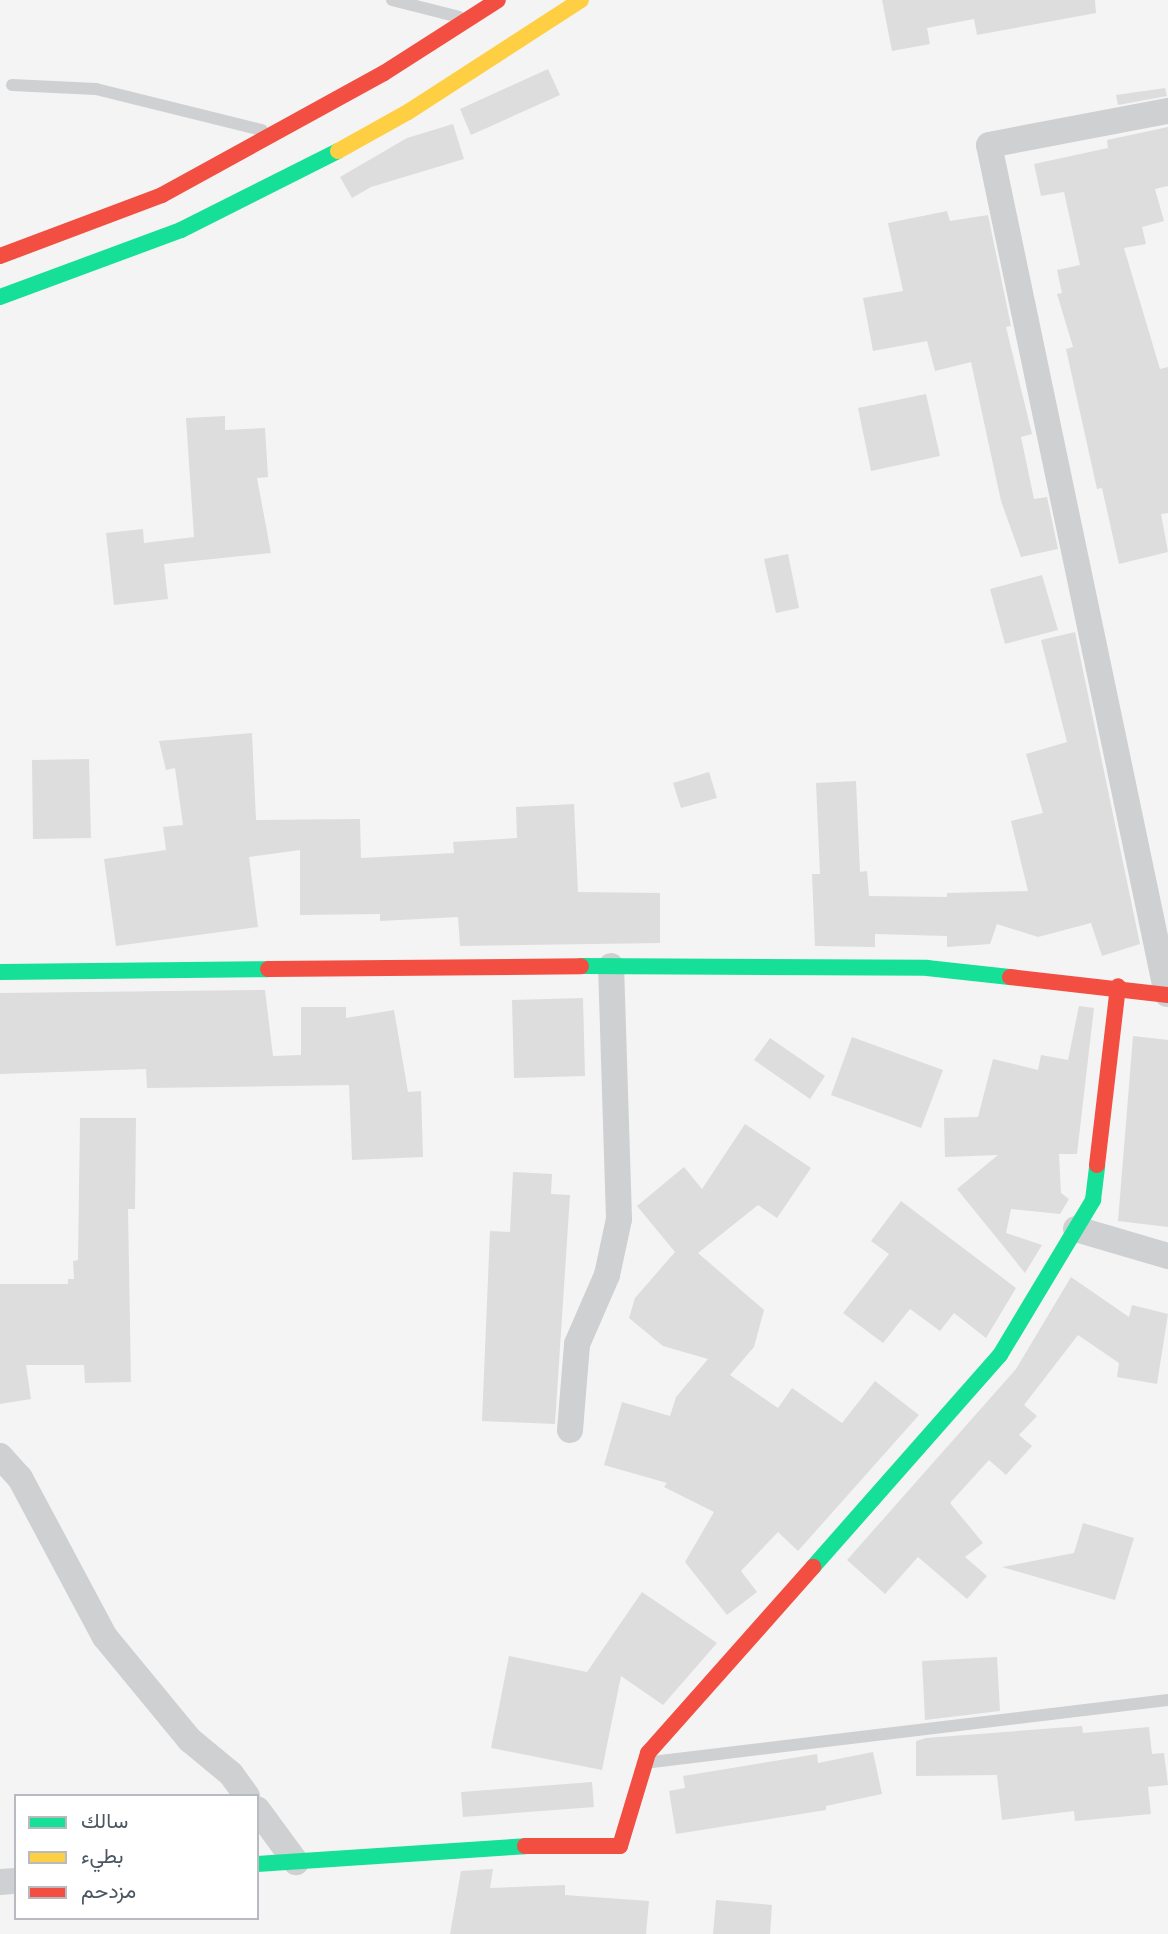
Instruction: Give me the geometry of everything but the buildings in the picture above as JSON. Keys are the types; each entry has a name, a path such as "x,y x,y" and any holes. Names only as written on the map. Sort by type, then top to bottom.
{"main road":[{"path":"0,256 162,195 279,134 498,0"},
{"path":"0,297 43,285 181,230 293,176 432,97 581,0"},
{"path":"0,972 611,966 928,968 1118,986 1168,995"},
{"path":"259,1864 537,1845 620,1846 648,1753 1000,1355 1093,1200 1118,986"}],"street":[{"path":"1168,111 989,145 1168,995"},
{"path":"570,1430 577,1344 607,1275 619,1219 611,966"},
{"path":"1076,1229 1168,1256"},
{"path":"0,1456 20,1478 105,1637 190,1740 231,1774 246,1794"},
{"path":"259,1812 296,1862"}],"lane":[{"path":"392,0 470,19"},
{"path":"12,85 96,89 279,134"},
{"path":"645,1763 1168,1700"}],"traffic: fast":[{"path":"0,297 181,230 338,151"},
{"path":"581,966 927,968 1010,977"},
{"path":"0,972 268,969"},
{"path":"813,1567 1000,1355 1093,1200 1097,1165"},
{"path":"259,1864 525,1846"}],"traffic: slow":[{"path":"338,151 408,112 581,0"}],"traffic: jam":[{"path":"0,256 162,195 384,73 498,0"},
{"path":"268,969 581,966"},
{"path":"1010,977 1168,995"},
{"path":"1097,1165 1118,986"},
{"path":"525,1846 620,1846 648,1753 813,1567"}]}
